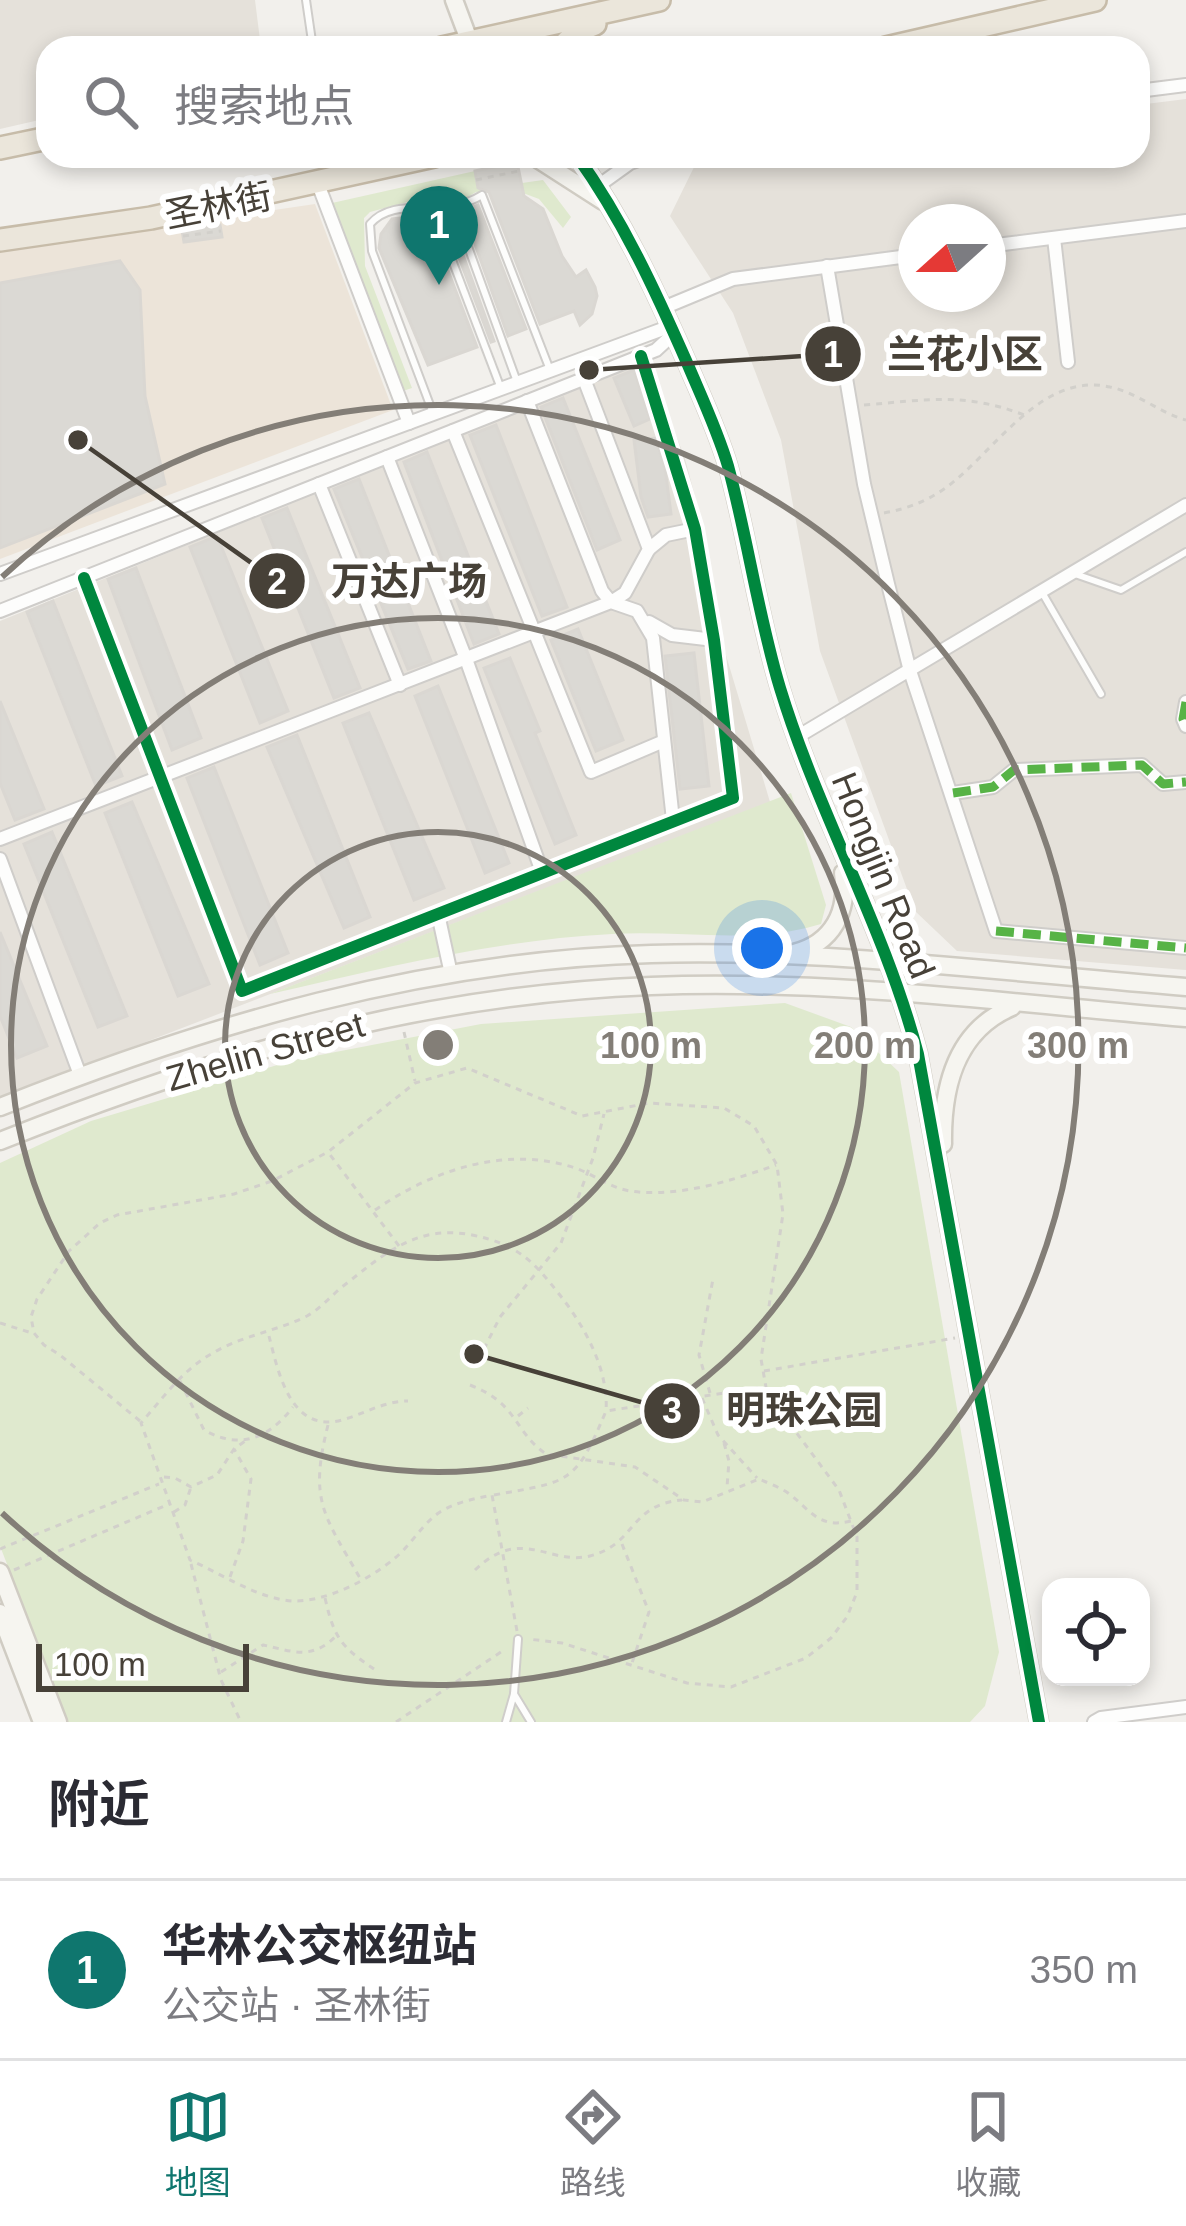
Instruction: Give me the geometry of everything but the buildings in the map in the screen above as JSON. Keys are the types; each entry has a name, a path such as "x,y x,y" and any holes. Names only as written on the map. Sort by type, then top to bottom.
{"highway":[{"path":"514,36 659,0"},
{"path":"938,36 1095,0"},
{"path":"573,36 634,7"},
{"path":"0,148 36,140"},
{"name":"圣林街","path":"0,240 152,218 384,168"}],"street":[{"path":"454,0 468,36"},
{"path":"1150,90 1186,85"},
{"path":"556,168 611,207"},
{"name":"Hongjin Road","path":"585,168 611,207 667,317 727,463 761,614 797,737 902,995 918,1054 1039,1722"},
{"path":"598,186 623,168"},
{"path":"318,184 409,423"},
{"path":"1006,244 1186,221"},
{"path":"1054,238 1068,362"},
{"path":"0,574 550,370 667,317 734,279 898,257"},
{"path":"827,266 872,516 910,671 996,931 1186,948"},
{"path":"0,611 640,356 668,339 667,317"},
{"path":"84,578 242,992 733,798 715,640 695,529 640,356"},
{"path":"584,379 649,549"},
{"path":"527,401 602,591 611,602 672,635 715,640"},
{"path":"452,431 591,772 664,741"},
{"path":"387,457 542,872"},
{"path":"319,484 400,685"},
{"path":"797,737 1186,506"},
{"path":"673,820 653,638 630,595 649,549 666,535 695,529"},
{"path":"0,839 611,602 631,585"},
{"path":"1186,702 1186,726"},
{"path":"953,794 993,787 1014,770 1142,765 1162,784 1186,782"},
{"path":"785,955 814,946 833,928 847,900 839,849"},
{"path":"0,859 80,1075"},
{"path":"438,914 451,974"},
{"name":"Zhelin Street","path":"0,1107 220,1026 300,1004 451,974 567,958 785,955 1186,987"},
{"name":"Zhelin Street","path":"0,1141 227,1057 402,1015 549,994 649,986 776,986 1186,1018"},
{"path":"944,1199 942,1113 949,1076 971,1034 996,1014 1022,1004"},
{"path":"1,1574 58,1722"},
{"path":"0,1613 41,1722"},
{"path":"1094,1722 1186,1707"}],"lane":[{"path":"306,0 311,36"},
{"path":"433,413 368,236 378,215 407,206 454,208 482,194 550,370"},
{"path":"454,208 517,382"},
{"path":"434,210 501,388"},
{"path":"1071,573 1120,590 1186,552"},
{"path":"1041,591 1101,694"},
{"path":"506,1722 514,1694 518,1639"},
{"path":"514,1694 531,1722"}],"path":[{"path":"476,180 519,171"},
{"path":"183,236 221,231"},
{"path":"872,516 911,508 944,489 1024,415 1071,385 1112,387 1186,420"},
{"path":"851,406 959,398 989,401 1024,415"},
{"path":"402,1015 409,1067 416,1083"},
{"path":"241,1722 219,1673 190,1561 141,1423 34,1333 31,1317 38,1299 69,1251 100,1223 140,1210 234,1194 272,1181 328,1152 416,1083 467,1068 582,1116 649,1103 724,1108 754,1126 777,1165 783,1214 778,1262 767,1302 763,1371 766,1387 839,1490 851,1521 859,1550 857,1592 848,1617 806,1658 731,1687 687,1682 562,1642 518,1639 396,1722"},
{"path":"467,1366 483,1351 500,1317 542,1271 571,1224 604,1112"},
{"path":"328,1152 399,1246"},
{"path":"373,1211 456,1166 547,1163 624,1190 653,1193 743,1177 777,1165"},
{"path":"141,1423 179,1378 214,1352 313,1313 399,1246 447,1230 514,1247 542,1271 574,1313 603,1378 606,1411 570,1477 549,1486 461,1502 436,1514 394,1559 325,1596 294,1601 259,1593 190,1561"},
{"path":"711,1395 699,1355 713,1279"},
{"path":"0,1323 34,1333"},
{"path":"269,1333 282,1385 294,1406 329,1422 408,1401"},
{"path":"763,1371 969,1336"},
{"path":"179,1378 204,1430 232,1442 247,1440"},
{"path":"470,1385 510,1407 546,1454 635,1467 684,1500"},
{"path":"606,1411 766,1387"},
{"path":"701,1396 724,1442 729,1461 727,1490"},
{"path":"172,1513 184,1505 191,1487 217,1475 234,1449 274,1427 294,1406"},
{"path":"516,1417 528,1408"},
{"path":"329,1422 317,1491 332,1531 361,1579"},
{"path":"724,1442 759,1480 788,1493 816,1520 828,1524 851,1521"},
{"path":"230,1577 243,1541 251,1479 234,1449"},
{"path":"0,1549 161,1481 176,1478 191,1487"},
{"path":"475,1570 522,1547 584,1557 622,1542 650,1507 684,1500 702,1502 759,1480"},
{"path":"492,1495 518,1639"},
{"path":"1,1574 169,1504"},
{"path":"622,1542 649,1612 632,1664"},
{"path":"325,1596 336,1636 374,1669"},
{"path":"219,1673 262,1645 295,1655 314,1652 336,1636"}],"shaded area":[{"path":"0,0 255,0 260,36 36,36 36,121 0,129"},
{"path":"1186,99 1186,970 957,951 915,911 820,651 781,440 733,313 670,216 694,168 1150,168 1150,104"},
{"path":"315,204 393,410 0,559 0,251"},
{"path":"647,358 685,459 701,518 725,652 770,802 0,1098 0,621"}],"green space":[{"path":"475,171 479,189 543,180 571,217 563,228 539,199 515,190 476,192 457,203 415,200 370,212 364,218 365,266 412,388 403,391 332,203"},
{"path":"791,793 826,905 821,924 770,934 639,933 526,942 270,994"},
{"path":"785,1003 851,1027 899,1072 999,1652 985,1706 970,1722 68,1722 0,1546 0,1163 91,1121 294,1060 481,1024"}],"marked path":[{"path":"1186,702 1186,726"},
{"path":"953,793 993,787 1014,770 1142,765 1163,784 1186,782"},
{"path":"996,931 1186,948"}],"cycle path":[{"path":"585,168 638,257 720,441 780,688 888,961 918,1054 1039,1722"},
{"path":"84,578 242,991 733,798 695,529 641,356"}],"place":[{"name":"华林公交枢纽站","path":"439,285"},
{"name":"兰花小区","path":"589,370"},
{"name":"万达广场","path":"78,440"},
{"name":"明珠公园","path":"474,1354"}]}
